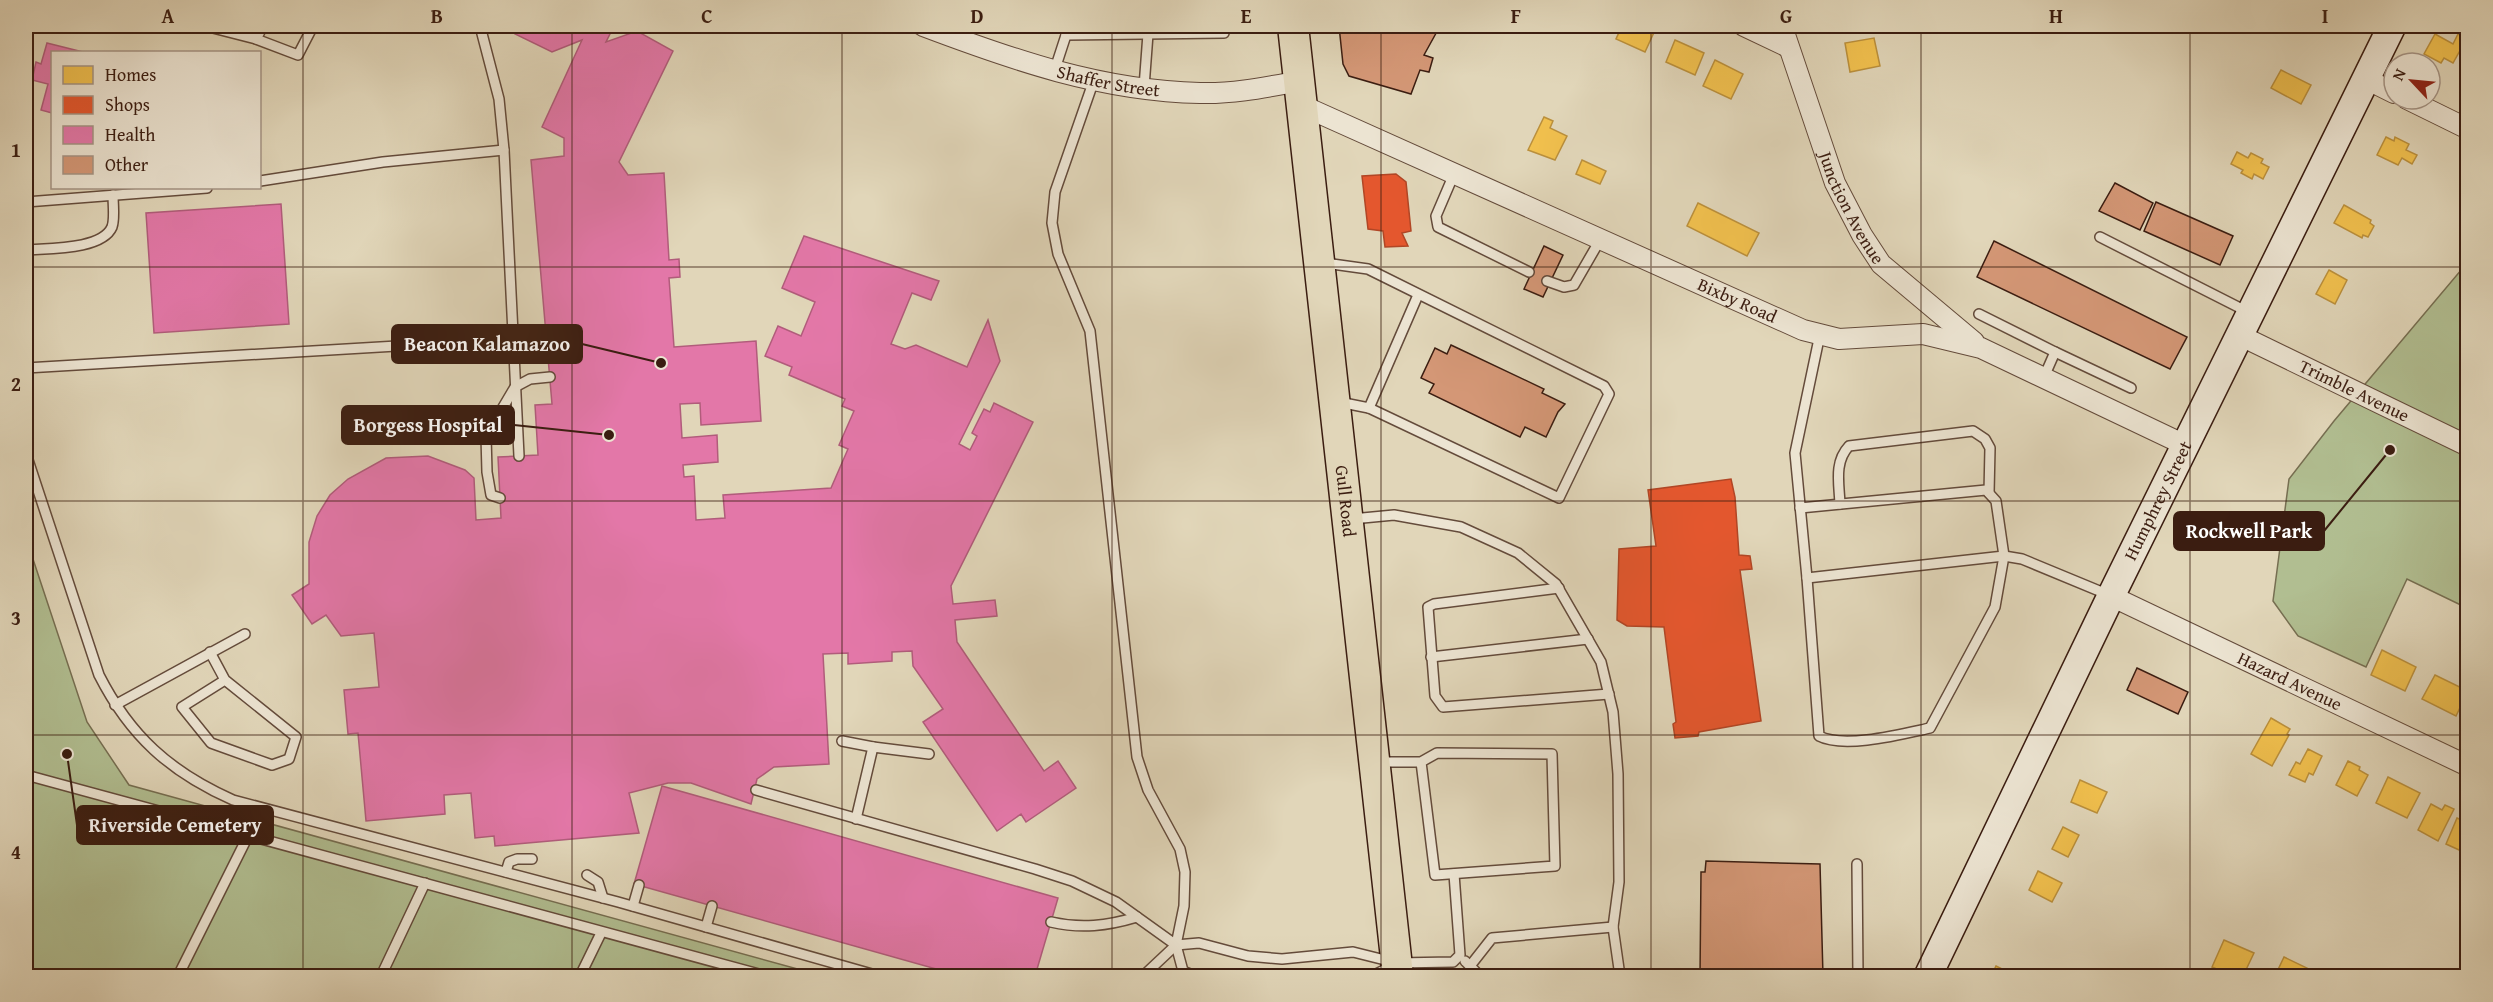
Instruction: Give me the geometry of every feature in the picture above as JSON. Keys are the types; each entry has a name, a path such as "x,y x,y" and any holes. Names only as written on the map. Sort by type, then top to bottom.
{"main road":[{"name":"Gull Road","path":"1293,26 1374,762 1389,972"}],"street":[{"name":"Shaffer Street","path":"923,26 958,32 1054,72 1094,80 1202,93 1250,90 1300,93"},
{"path":"1744,26 1788,47"},
{"name":"Junction Avenue","path":"1782,26 1835,183 1862,235 1881,264 1981,348"},
{"name":"Humphrey Street","path":"1928,976 2111,596 2392,26"},
{"path":"2366,79 2382,87"},
{"name":"Bixby Road","path":"1300,93 1454,174 1764,314 1839,339 1923,334 1981,348 2185,445"},
{"path":"2431,111 2468,129"},
{"name":"Trimble Avenue","path":"2245,324 2468,446"},
{"name":"Hazard Avenue","path":"2111,596 2468,766"}],"lane":[{"path":"205,26 256,39 298,55 313,26"},
{"path":"256,39 263,26"},
{"path":"480,26 499,99 504,150 519,456"},
{"path":"1054,72 1068,30 1148,34 1224,33"},
{"path":"1144,87 1148,34"},
{"path":"26,37 28,43 26,52"},
{"path":"1094,80 1055,192 1052,223 1058,254 1090,331 1137,757 1148,790 1180,849 1185,872 1184,906 1176,945 1184,971 1195,976"},
{"path":"261,181 383,162 504,150"},
{"path":"1454,174 1436,216 1438,227 1529,272"},
{"path":"26,202 194,189"},
{"path":"26,250 89,244 106,237 113,225 113,195"},
{"path":"2100,237 2245,324"},
{"path":"1547,281 1564,287 1574,285 1600,240"},
{"path":"1319,262 1368,270 1604,386 1609,394 1559,498 1369,408 1334,401"},
{"path":"1369,408 1418,295"},
{"path":"1979,314 2131,388"},
{"path":"1800,508 1986,490 1996,501 2004,556 1995,607 1930,728 1889,737 1830,742 1818,736 1807,578 1800,508 1795,453 1820,334"},
{"path":"26,368 513,339 529,343 547,342"},
{"path":"2044,377 2055,352"},
{"path":"500,498 491,495 487,472 486,436 515,387 530,379 550,377"},
{"path":"1840,504 1838,465 1840,455 1849,446 1973,431 1985,439 1990,448 1989,493"},
{"path":"26,454 99,675 115,705 153,751 201,786 233,800 633,906 879,976"},
{"path":"1347,520 1394,515 1461,527 1518,553 1559,588 1601,662 1613,712 1618,774 1619,882 1613,927 1620,976"},
{"path":"1807,578 2004,556 2022,559 2111,596"},
{"path":"1559,588 1434,604 1428,607 1435,696 1443,707 1609,694"},
{"path":"115,705 245,634"},
{"path":"1431,657 1588,639"},
{"path":"210,652 225,680 296,737 289,759 272,765 211,743 182,707 225,680"},
{"path":"842,741 929,754"},
{"path":"856,819 873,747"},
{"path":"1374,762 1421,762 1437,753 1552,754 1555,866 1435,875 1421,762"},
{"path":"26,775 766,976"},
{"path":"756,790 1063,878 1116,903 1176,945"},
{"path":"178,976 249,834"},
{"path":"506,872 509,862 517,859 532,859"},
{"path":"1857,864 1858,976"},
{"path":"1454,874 1460,955 1480,976"},
{"path":"587,875 598,882 603,898"},
{"path":"381,976 425,884"},
{"path":"633,906 639,885"},
{"path":"706,927 712,906"},
{"path":"1050,922 1073,927 1101,926 1137,917"},
{"path":"1470,966 1492,938 1613,927"},
{"path":"580,976 601,933"},
{"path":"1143,976 1176,945 1199,943 1248,956 1282,959 1353,952 1389,972 1453,962 1460,955"}],"green space":[{"path":"2467,263 2467,608 2407,579 2366,667 2298,636 2273,601 2289,479 2334,421"},
{"path":"26,538 87,722 129,785 823,976 26,976"}],"building: Homes":[{"path":"1622,26 1656,28 1645,52 1616,39"},
{"path":"2435,34 2453,44 2458,34 2467,38 2453,63 2444,58 2442,61 2442,51 2426,51"},
{"path":"1874,38 1880,66 1850,72 1845,43"},
{"path":"1675,40 1704,53 1695,75 1666,62"},
{"path":"1715,60 1743,74 1731,99 1703,86"},
{"path":"2281,70 2311,85 2301,104 2271,88"},
{"path":"1544,117 1553,121 1550,128 1567,136 1555,160 1528,150"},
{"path":"2386,137 2394,141 2395,137 2409,144 2406,150 2417,155 2412,164 2402,158 2398,165 2377,155"},
{"path":"2237,152 2248,158 2251,153 2263,159 2261,163 2269,167 2263,179 2254,174 2252,179 2241,173 2243,170 2231,164"},
{"path":"1582,160 1606,171 1600,184 1576,174"},
{"path":"1698,203 1759,233 1747,256 1687,226"},
{"path":"2344,205 2371,220 2370,223 2374,226 2368,237 2363,235 2362,238 2334,223"},
{"path":"2329,270 2347,280 2335,304 2316,294"},
{"path":"2382,650 2416,667 2405,691 2371,675"},
{"path":"2435,675 2468,691 2456,716 2422,699"},
{"path":"2271,718 2290,729 2272,766 2251,754"},
{"path":"2308,749 2322,756 2313,775 2309,773 2305,782 2289,775 2296,762 2300,764"},
{"path":"2348,761 2360,767 2359,770 2368,775 2357,796 2336,785"},
{"path":"2388,777 2420,793 2407,818 2376,803"},
{"path":"2080,780 2107,792 2097,813 2071,802"},
{"path":"2431,804 2442,810 2445,805 2454,809 2438,841 2418,830"},
{"path":"2457,818 2468,823 2468,854 2446,844"},
{"path":"2063,827 2079,835 2068,857 2052,849"},
{"path":"2038,871 2062,883 2052,902 2029,890"},
{"path":"2224,940 2254,953 2243,976 2233,976 2212,967"},
{"path":"2284,957 2309,969 2306,976 2275,976"},
{"path":"1996,966 2016,976 1991,976"}],"building: Shops":[{"path":"1396,174 1406,182 1411,231 1402,233 1408,246 1385,247 1383,231 1368,229 1362,176"},
{"path":"1731,479 1735,497 1739,555 1750,556 1752,569 1740,570 1761,721 1699,732 1698,736 1675,738 1673,724 1676,722 1664,627 1627,626 1617,620 1619,549 1656,546 1648,490"}],"building: Health":[{"path":"519,26 614,26 606,42 637,31 673,51 619,162 628,175 664,173 669,260 679,259 680,277 669,278 674,347 756,341 761,421 701,425 700,403 680,404 682,438 717,435 718,462 683,465 684,477 694,476 696,520 725,518 723,495 831,488 848,449 839,445 854,411 842,406 845,399 789,375 792,367 765,356 778,326 801,336 815,302 782,288 804,236 939,281 931,300 912,293 891,344 905,349 916,345 967,367 988,320 1000,361 959,444 970,450 977,436 972,433 984,409 990,412 994,403 1033,422 951,586 953,604 995,600 997,616 955,620 957,642 1044,771 1058,761 1076,788 1026,822 1021,814 997,831 923,722 943,709 913,666 912,651 892,652 892,661 848,664 848,653 823,654 829,764 774,767 757,779 751,804 691,783 668,783 629,793 639,833 495,846 494,836 475,838 471,793 444,795 445,814 366,821 358,733 348,734 344,690 379,687 374,633 341,636 326,615 312,624 292,595 309,584 309,542 317,516 330,495 348,479 386,458 428,456 465,470 474,478 476,520 501,518 498,457 538,455 535,405 552,404 531,160 564,156 564,138 542,127 582,40 552,52 515,34"},
{"path":"47,43 79,51 51,51 51,113 41,110 48,84 32,80 36,62 41,64"},
{"path":"281,204 289,324 154,333 146,213"},
{"path":"662,786 1058,898 1035,976 961,976 634,884"}],"building: Other":[{"path":"1339,26 1440,26 1424,55 1433,58 1429,72 1420,70 1411,94 1349,76 1343,64"},
{"path":"2115,183 2153,203 2140,230 2099,211"},
{"path":"2156,202 2233,236 2220,265 2144,231"},
{"path":"1994,241 2187,337 2170,369 1977,277"},
{"path":"1544,246 1563,255 1543,297 1524,289"},
{"path":"1451,345 1544,389 1542,393 1565,404 1558,412 1546,437 1525,427 1520,437 1429,393 1434,384 1421,378 1435,348 1447,354"},
{"path":"2137,668 2188,692 2178,714 2127,690"},
{"path":"1706,861 1820,864 1823,976 1700,976 1701,872 1705,872"}],"place":[{"name":"Beacon Kalamazoo","path":"661,363"},
{"name":"Borgess Hospital","path":"609,435"},
{"name":"Rockwell Park","path":"2390,450"},
{"name":"Riverside Cemetery","path":"67,754"}]}
